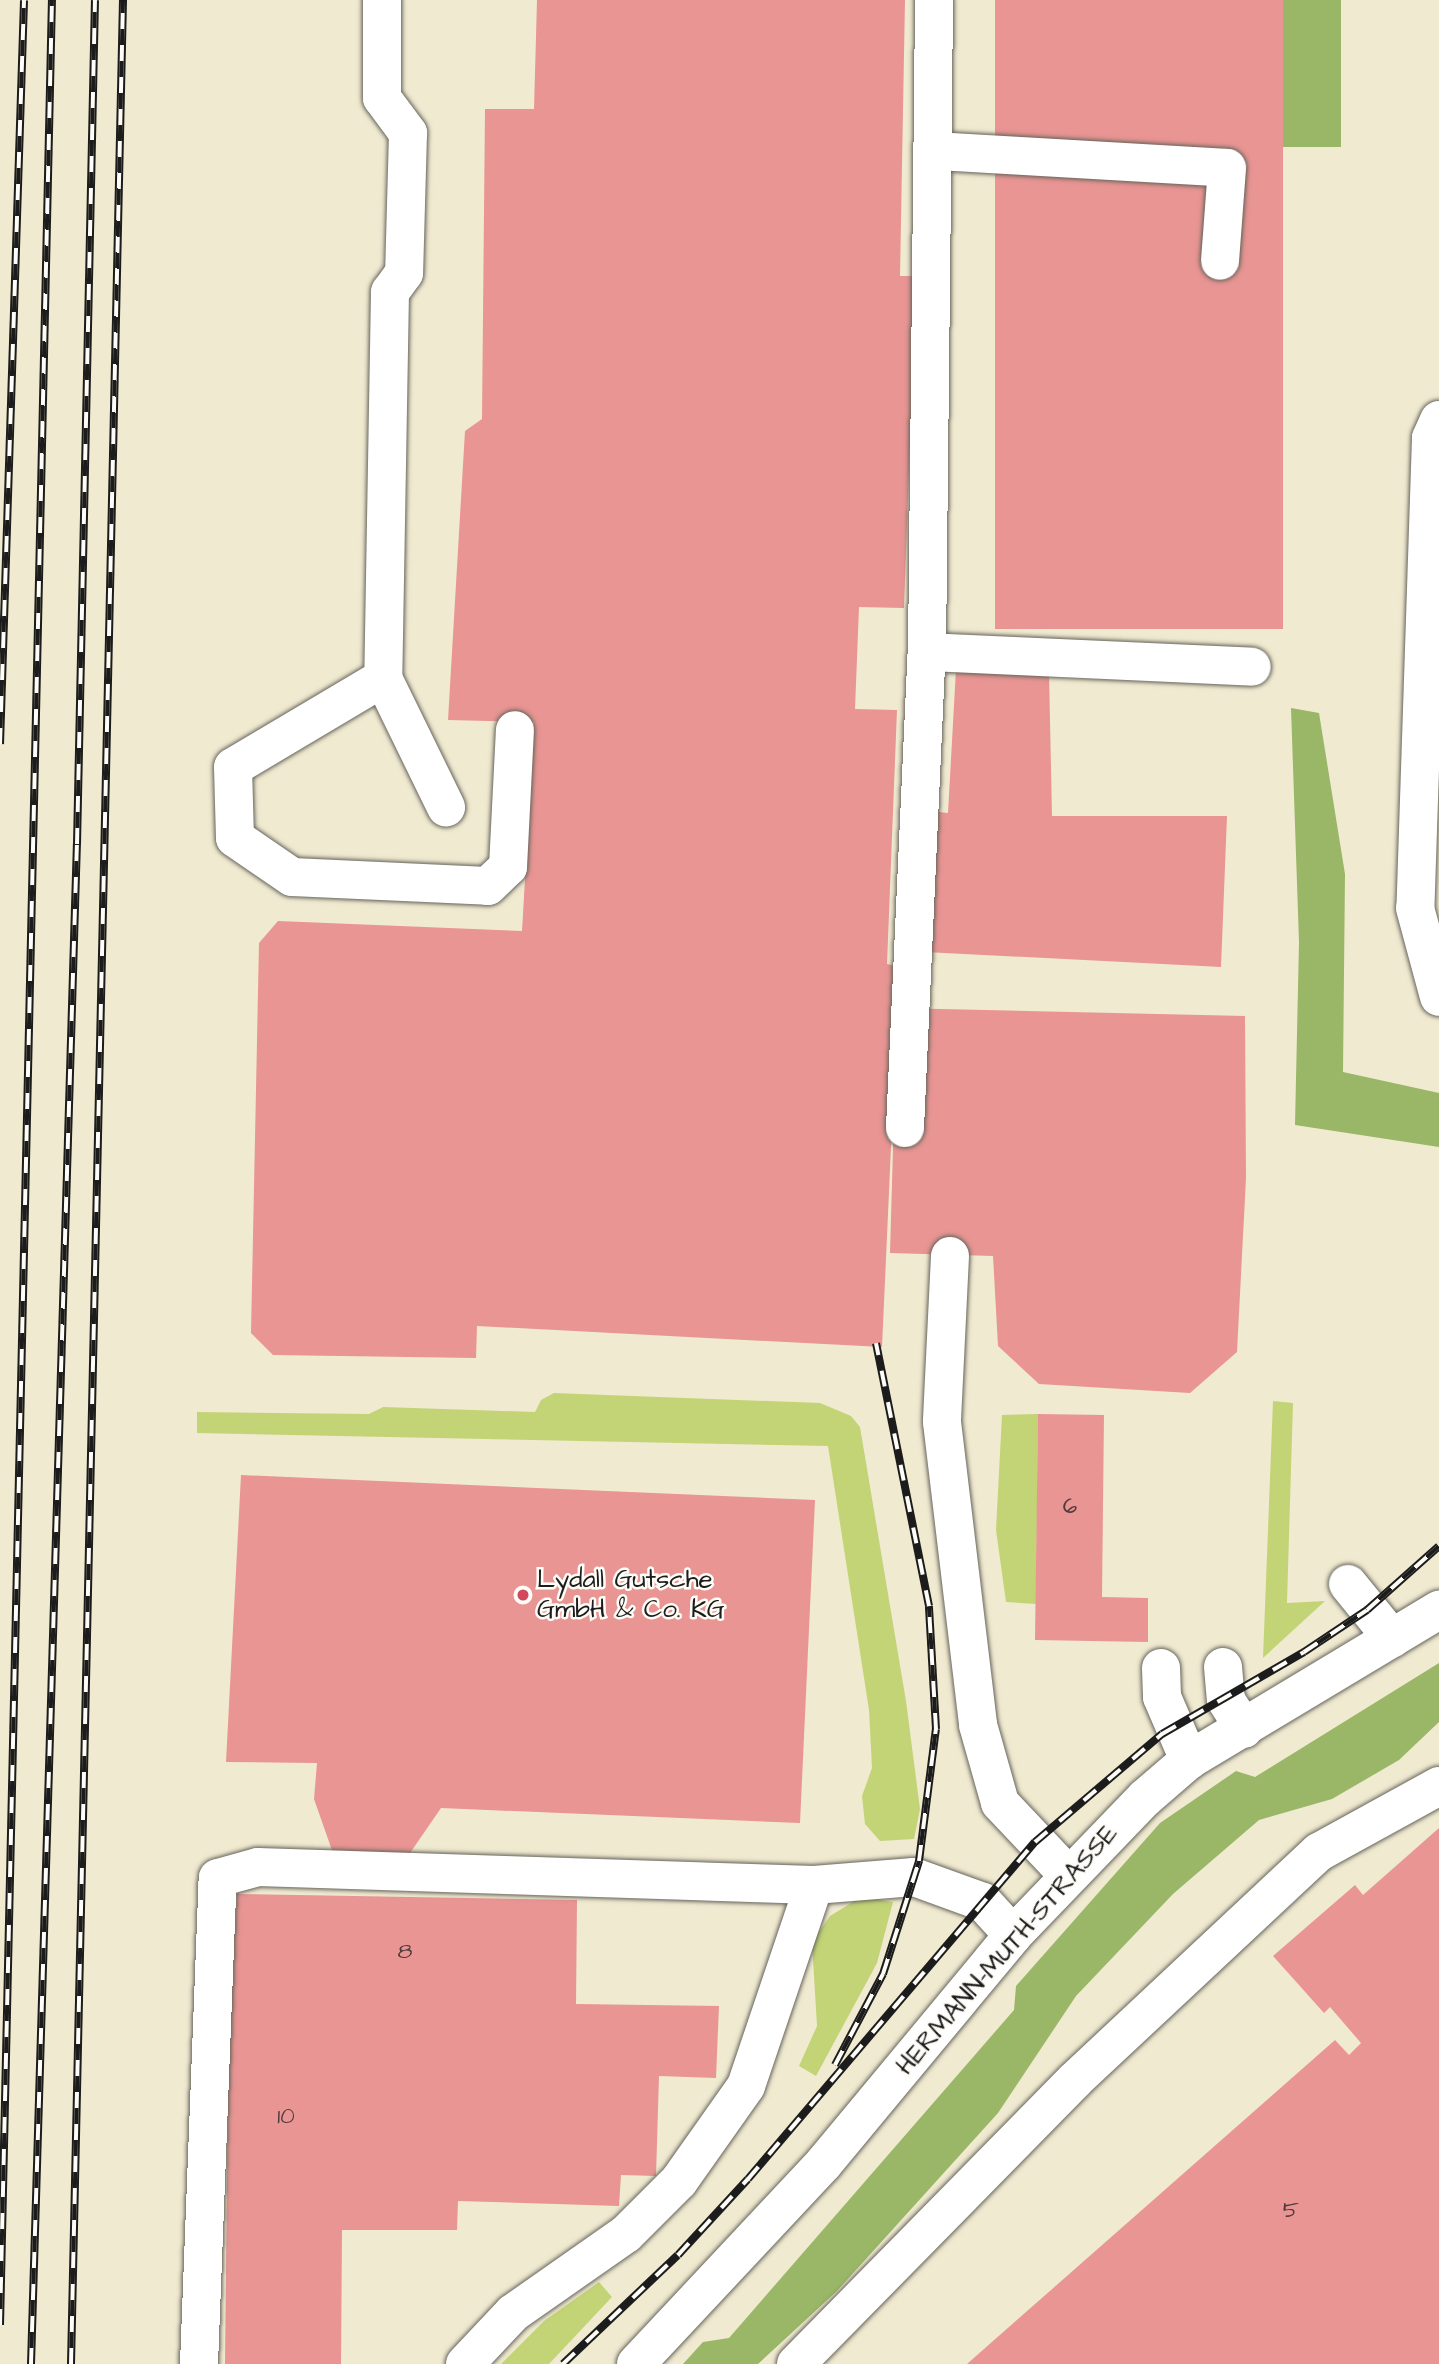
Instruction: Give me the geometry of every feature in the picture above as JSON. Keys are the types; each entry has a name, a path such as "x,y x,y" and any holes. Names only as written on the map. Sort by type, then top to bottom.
{"street":[{"path":"382,0 382,98 408,133 404,274 390,292 383,678 446,807"},
{"path":"905,1128 927,652 934,0"},
{"path":"934,151 1227,168 1220,261"},
{"path":"1439,420 1431,438 1415,908 1439,997"},
{"path":"927,652 1252,667"},
{"path":"383,678 233,766 235,838 292,877 488,886 508,867 515,730"},
{"path":"950,1256 942,1422 978,1725 1000,1802 1068,1875"},
{"path":"1348,1584 1392,1639"},
{"name":"HERMANN-MUTH-STRASSE","path":"636,2364 824,2163 1013,1935 1144,1798 1189,1760 1439,1610"},
{"path":"1223,1667 1226,1700 1244,1729"},
{"path":"1161,1668 1162,1698 1189,1760"},
{"path":"796,2364 1075,2080 1319,1852 1439,1786"},
{"path":"199,2364 218,1878 258,1867 814,1885 914,1877 982,1902 1013,1935"},
{"path":"465,2364 513,2313 626,2234 679,2181 746,2087 814,1885"}],"green space":[{"path":"1283,0 1341,0 1341,147 1283,147"},
{"path":"1291,708 1319,713 1345,874 1343,1072 1439,1093 1439,1147 1295,1125 1299,942"},
{"path":"554,1393 820,1403 851,1416 860,1427 906,1701 920,1809 914,1839 880,1841 865,1824 862,1796 872,1768 869,1710 828,1446 197,1433 197,1412 369,1414 383,1407 535,1412 541,1400"},
{"path":"1273,1401 1293,1403 1287,1603 1325,1601 1263,1658"},
{"path":"1038,1414 1036,1604 1006,1602 996,1530 1002,1415"},
{"path":"1439,1663 1439,1722 1399,1760 1332,1799 1259,1820 1173,1894 1076,1996 998,2113 837,2291 758,2364 683,2364 703,2342 729,2338 1014,2010 1016,1986 1160,1823 1236,1771 1255,1777"},
{"path":"861,1897 893,1902 877,1963 816,2076 799,2066 817,2026 812,1942 830,1916"},
{"path":"599,2282 612,2297 549,2364 501,2364 544,2321"}],"building":[{"path":"537,0 905,0 900,276 916,276 904,608 859,607 855,709 897,710 887,964 896,966 882,1347 477,1326 476,1358 273,1355 251,1333 259,943 278,921 522,931 534,722 448,720 465,431 482,419 485,109 534,109"},
{"path":"995,0 1283,0 1283,629 995,629"},
{"path":"956,669 1049,672 1052,816 1227,816 1221,967 925,952 930,811 948,813"},
{"path":"897,1008 1245,1016 1246,1178 1237,1352 1190,1393 1039,1384 998,1346 993,1256 890,1253"},
{"path":"1038,1414 1104,1415 1102,1597 1148,1598 1148,1642 1035,1640"},
{"name":"Lydall Gutsche GmbH & Co. KG","path":"241,1475 815,1500 800,1823 441,1808 408,1856 334,1856 314,1799 317,1763 226,1762"},
{"path":"1439,1828 1439,2364 967,2364 1335,2040 1349,2055 1361,2043 1330,2007 1324,2013 1273,1956 1355,1885 1363,1895"},
{"path":"237,1894 577,1900 576,2004 719,2006 716,2078 659,2076 656,2176 621,2175 619,2206 458,2201 457,2230 342,2230 341,2364 225,2364 229,2001"}],"railway":[{"path":"0,744 24,0"},
{"path":"0,2325 52,0"},
{"path":"31,2364 77,844 95,0"},
{"path":"71,2364 123,0"},
{"path":"835,2065 883,1974 919,1861 936,1729 929,1606 876,1343"},
{"path":"563,2364 678,2255 748,2179 1035,1842 1162,1734 1304,1652 1367,1610 1439,1546"}],"place":[{"name":"Lydall Gutsche GmbH & Co. KG","path":"523,1595"}]}
